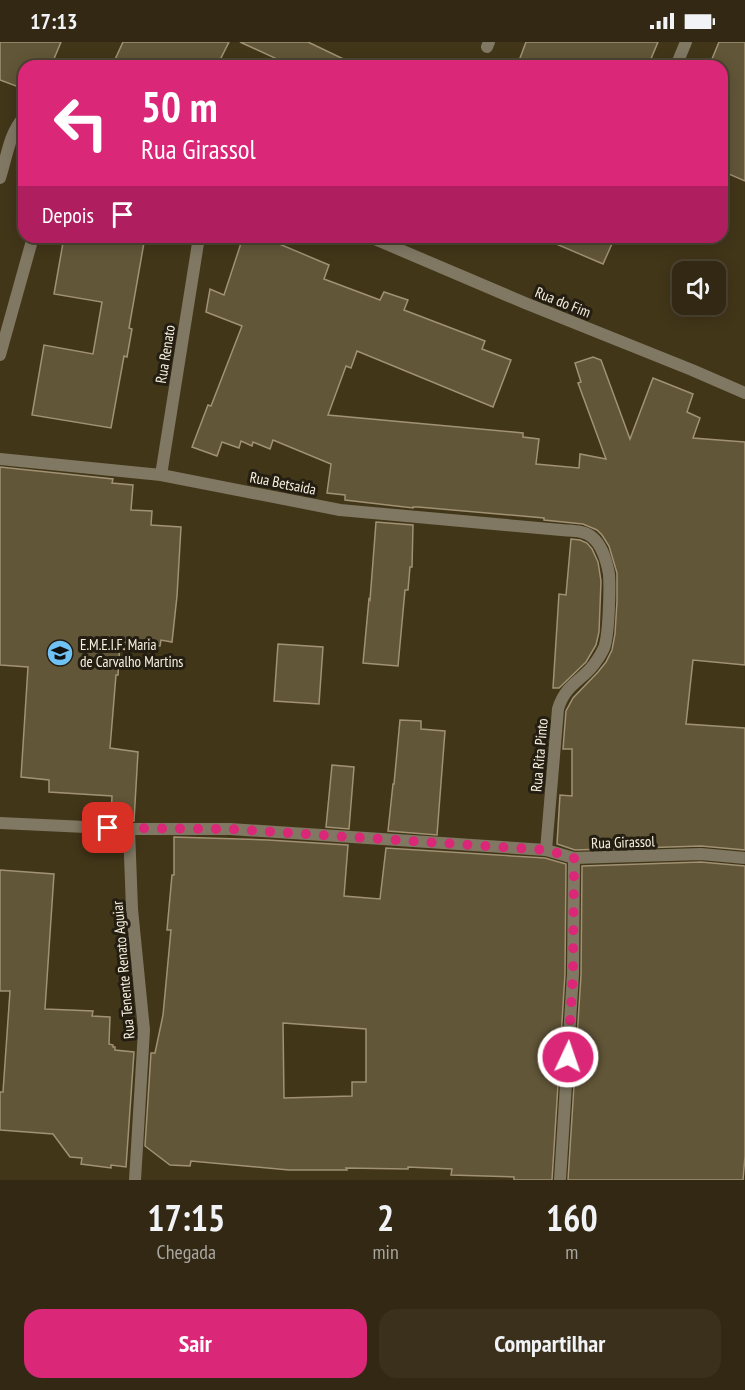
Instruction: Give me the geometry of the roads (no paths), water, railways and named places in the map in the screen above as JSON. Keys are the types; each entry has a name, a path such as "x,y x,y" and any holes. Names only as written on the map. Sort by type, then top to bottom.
{"street":[{"path":"678,60 686,42"},
{"path":"0,178 13,132 18,123"},
{"path":"0,355 31,243"},
{"name":"Rua Renato","path":"161,475 198,243"},
{"name":"Rua do Fim","path":"384,243 745,393"},
{"name":"Rua Betsaida","path":"0,459 161,475 340,510 561,530"},
{"name":"Rua Rita Pinto","path":"546,850 558,709 567,689 596,663 604,647 608,625 609,575 600,549 594,538 584,532 561,530"},
{"name":"Rua Girassol","path":"0,823 129,829 230,829 546,850 574,858 700,854 745,858"},
{"name":"Rua Tenente Renato Aguiar","path":"129,829 132,909 144,1030 135,1180"},
{"path":"560,1180 573,974 574,858"}],"place":[{"name":"E.M.E.I.F. Maria de Carvalho Martins","path":"60,653"}]}
